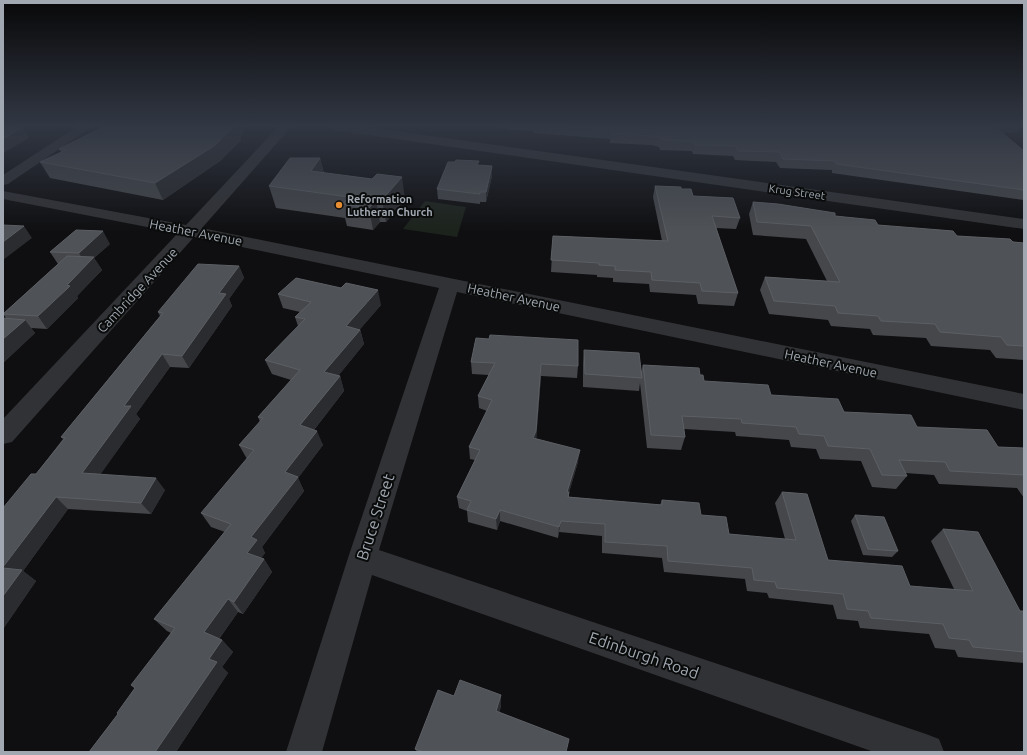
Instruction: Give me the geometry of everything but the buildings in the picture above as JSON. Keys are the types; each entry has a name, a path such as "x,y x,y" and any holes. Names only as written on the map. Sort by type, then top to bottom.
{"street":[{"path":"3,181 33,161"},
{"name":"Cambridge Avenue","path":"3,435 254,161"},
{"name":"Krug Street","path":"581,161 1024,224"},
{"name":"Heather Avenue","path":"3,195 191,231 1024,402"},
{"name":"Bruce Street","path":"304,752 362,558 450,284"},
{"name":"Edinburgh Road","path":"362,558 926,752"}],"shaded area":[{"path":"425,201 466,207 457,237 403,229"}],"place":[{"name":"Reformation Lutheran Church","path":"339,205"}]}
